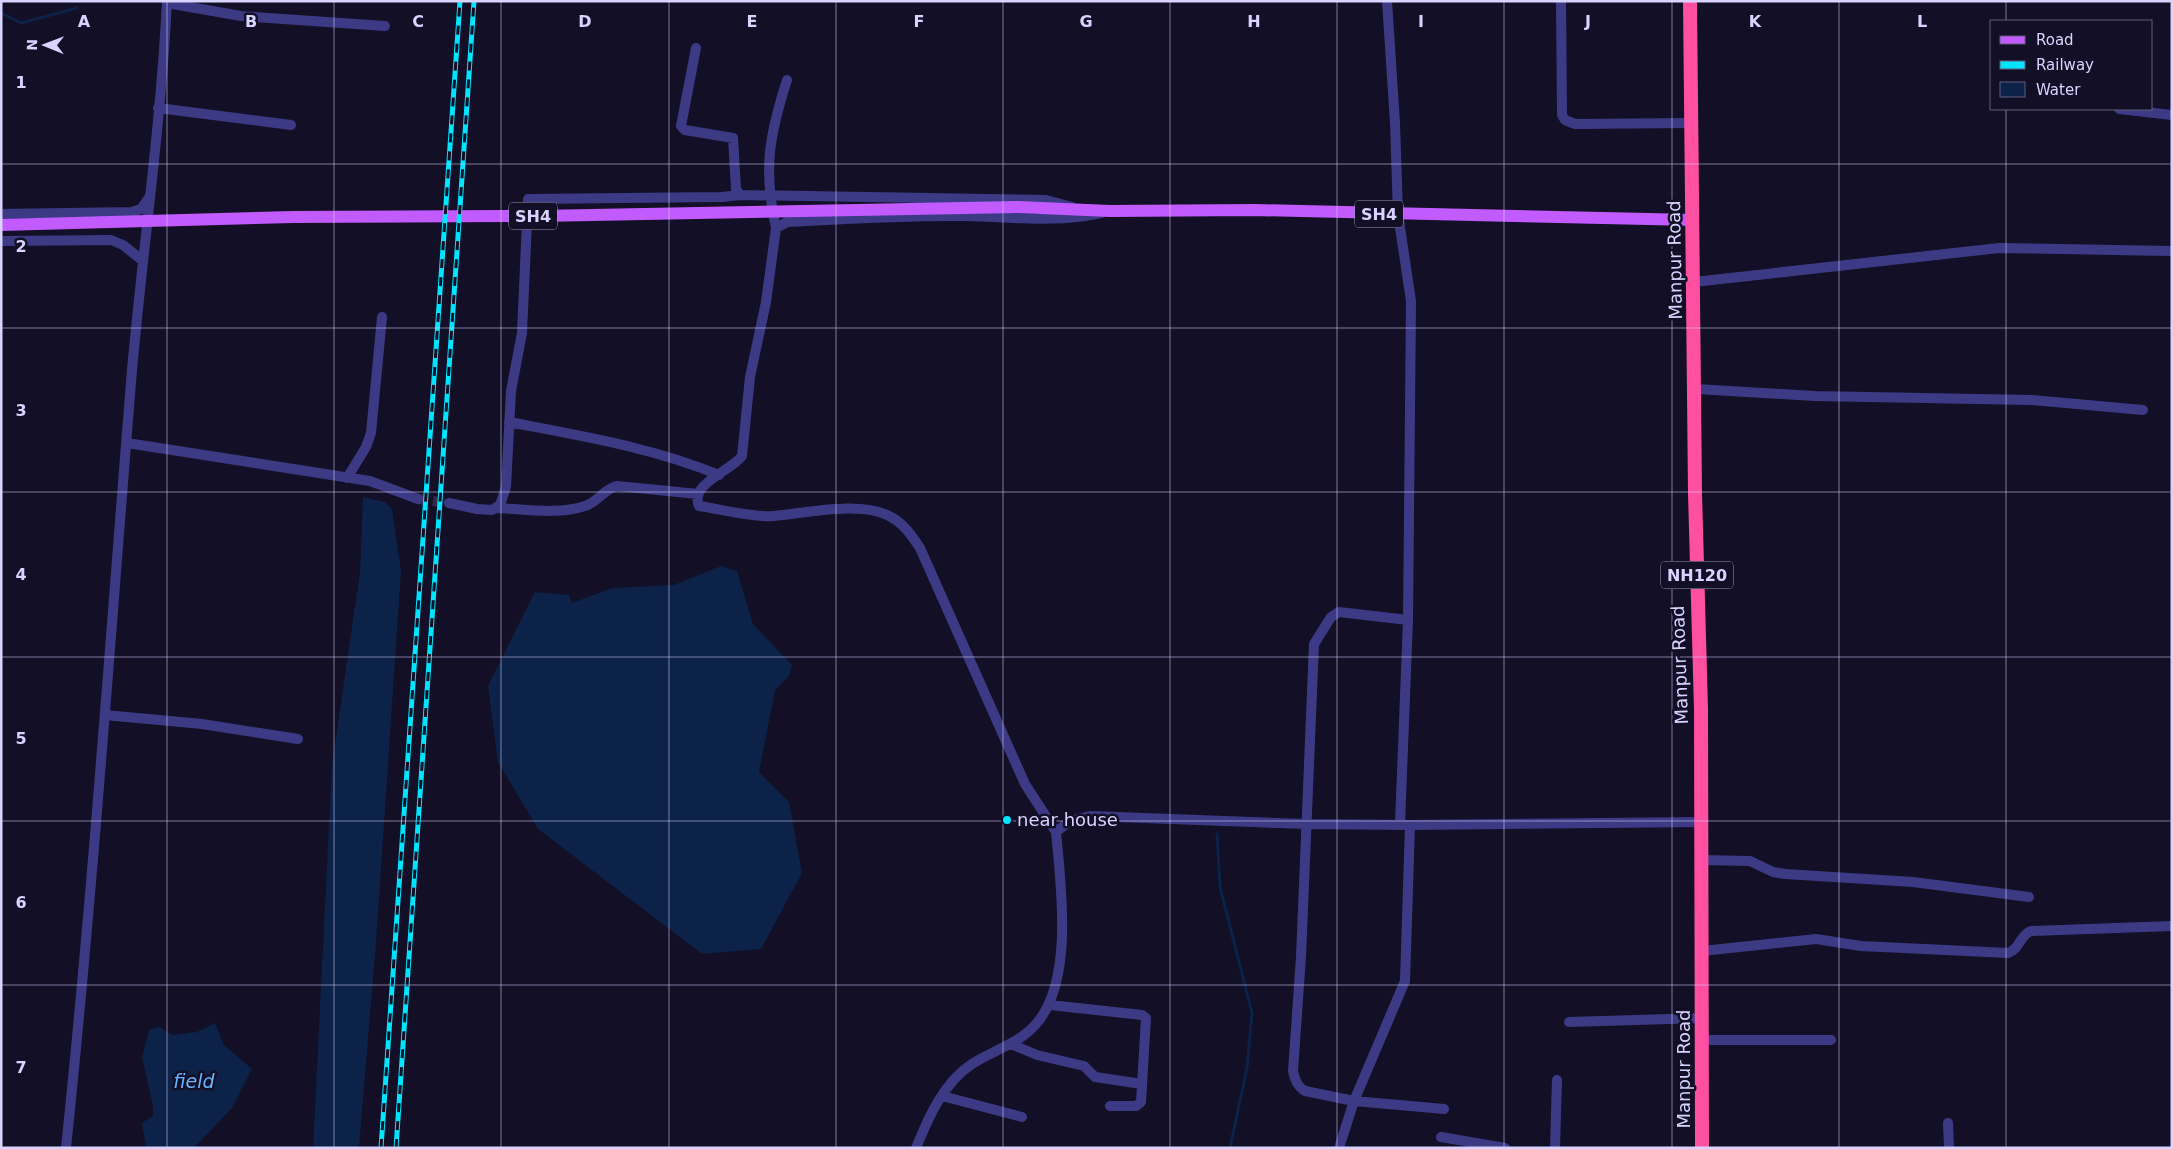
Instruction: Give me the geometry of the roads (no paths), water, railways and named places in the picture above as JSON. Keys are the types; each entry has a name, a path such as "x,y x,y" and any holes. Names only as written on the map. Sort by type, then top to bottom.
{"highway":[{"name":"Manpur Road","path":"1690,1 1701,822 1702,1148"}],"main road":[{"name":"SH4","path":"1,225 293,217 540,216 778,210 1018,207 1110,211 1255,210 1693,220"}],"street":[{"path":"1339,1148 1354,1101 1405,981 1411,301 1398,214 1395,123 1387,1"},
{"path":"1561,1 1562,115 1565,120 1575,124 1693,124"},
{"path":"66,1148 86,960 127,443 167,2 241,16 385,26"},
{"path":"696,48 681,126 687,131 732,138 736,191 740,195"},
{"path":"787,80 772,139 768,174 769,196 776,228 766,302 750,377 743,450 739,460 702,487 698,494 699,506 773,516 848,509 876,511 891,516 901,524 920,548 1026,784 1056,832 1062,954 1059,974 1050,1005 1036,1025 1011,1044 972,1064 955,1079 929,1118 916,1148"},
{"path":"158,108 291,125"},
{"path":"2128,110 2172,115"},
{"path":"496,508 500,505 506,487 513,377 522,333 528,200 722,197 740,195 1046,200 1078,209"},
{"path":"1,214 127,213 141,209 150,196"},
{"path":"776,228 787,222 880,216 1052,219 1086,217 1110,211"},
{"path":"1,241 111,240 122,244 144,260"},
{"path":"1694,282 1999,248 2172,251"},
{"path":"347,478 366,447 371,433 382,317"},
{"path":"1696,389 1814,396 2031,400 2143,410"},
{"path":"509,422 642,448 682,460 719,475"},
{"path":"127,443 370,481 418,499"},
{"path":"449,503 486,511 496,508 574,509 594,502 610,488 617,486 698,494"},
{"path":"1408,620 1339,612 1331,617 1314,644 1301,957 1293,1070 1299,1088 1305,1091 1354,1101 1444,1109"},
{"path":"105,715 202,724 298,739"},
{"path":"1056,832 1070,821 1090,816 1307,824 1405,825 1701,822"},
{"path":"1701,860 1750,861 1773,872 1785,874 1913,882 2028,897"},
{"path":"1702,951 1816,939 1861,946 2008,953 2016,948 2026,933 2031,931 2172,926"},
{"path":"1050,1005 1142,1015 1146,1018 1139,1105 1110,1106"},
{"path":"1569,1022 1702,1018"},
{"path":"1703,1040 1831,1040"},
{"path":"1011,1044 1037,1055 1086,1067 1093,1077 1142,1084"},
{"path":"1555,1148 1557,1080"},
{"path":"942,1096 1022,1117"},
{"path":"1948,1123 1949,1148"},
{"path":"1441,1137 1504,1148"}],"water":[{"path":"363,497 385,502 392,509 401,571 376,943 359,1148 313,1148 332,765 360,572"},
{"path":"721,566 737,571 753,624 792,665 789,676 775,690 759,772 789,802 802,873 761,949 702,954 538,829 498,762 488,686 535,592 569,595 572,603 612,588 674,585"},
{"name":"field","path":"215,1023 224,1045 252,1069 232,1108 194,1148 146,1148 142,1123 153,1116 153,1106 142,1057 149,1030 159,1027 173,1035 197,1032"}],"waterway":[{"path":"1,13 21,23 77,8"},
{"path":"1217,834 1220,887 1252,1013 1247,1068 1230,1148"}],"tunnel":[{"path":"418,499 449,503"}],"railway":[{"path":"381,1148 460,1"},
{"path":"396,1148 474,1"}],"place":[{"name":"near house","path":"1007,820"}]}
